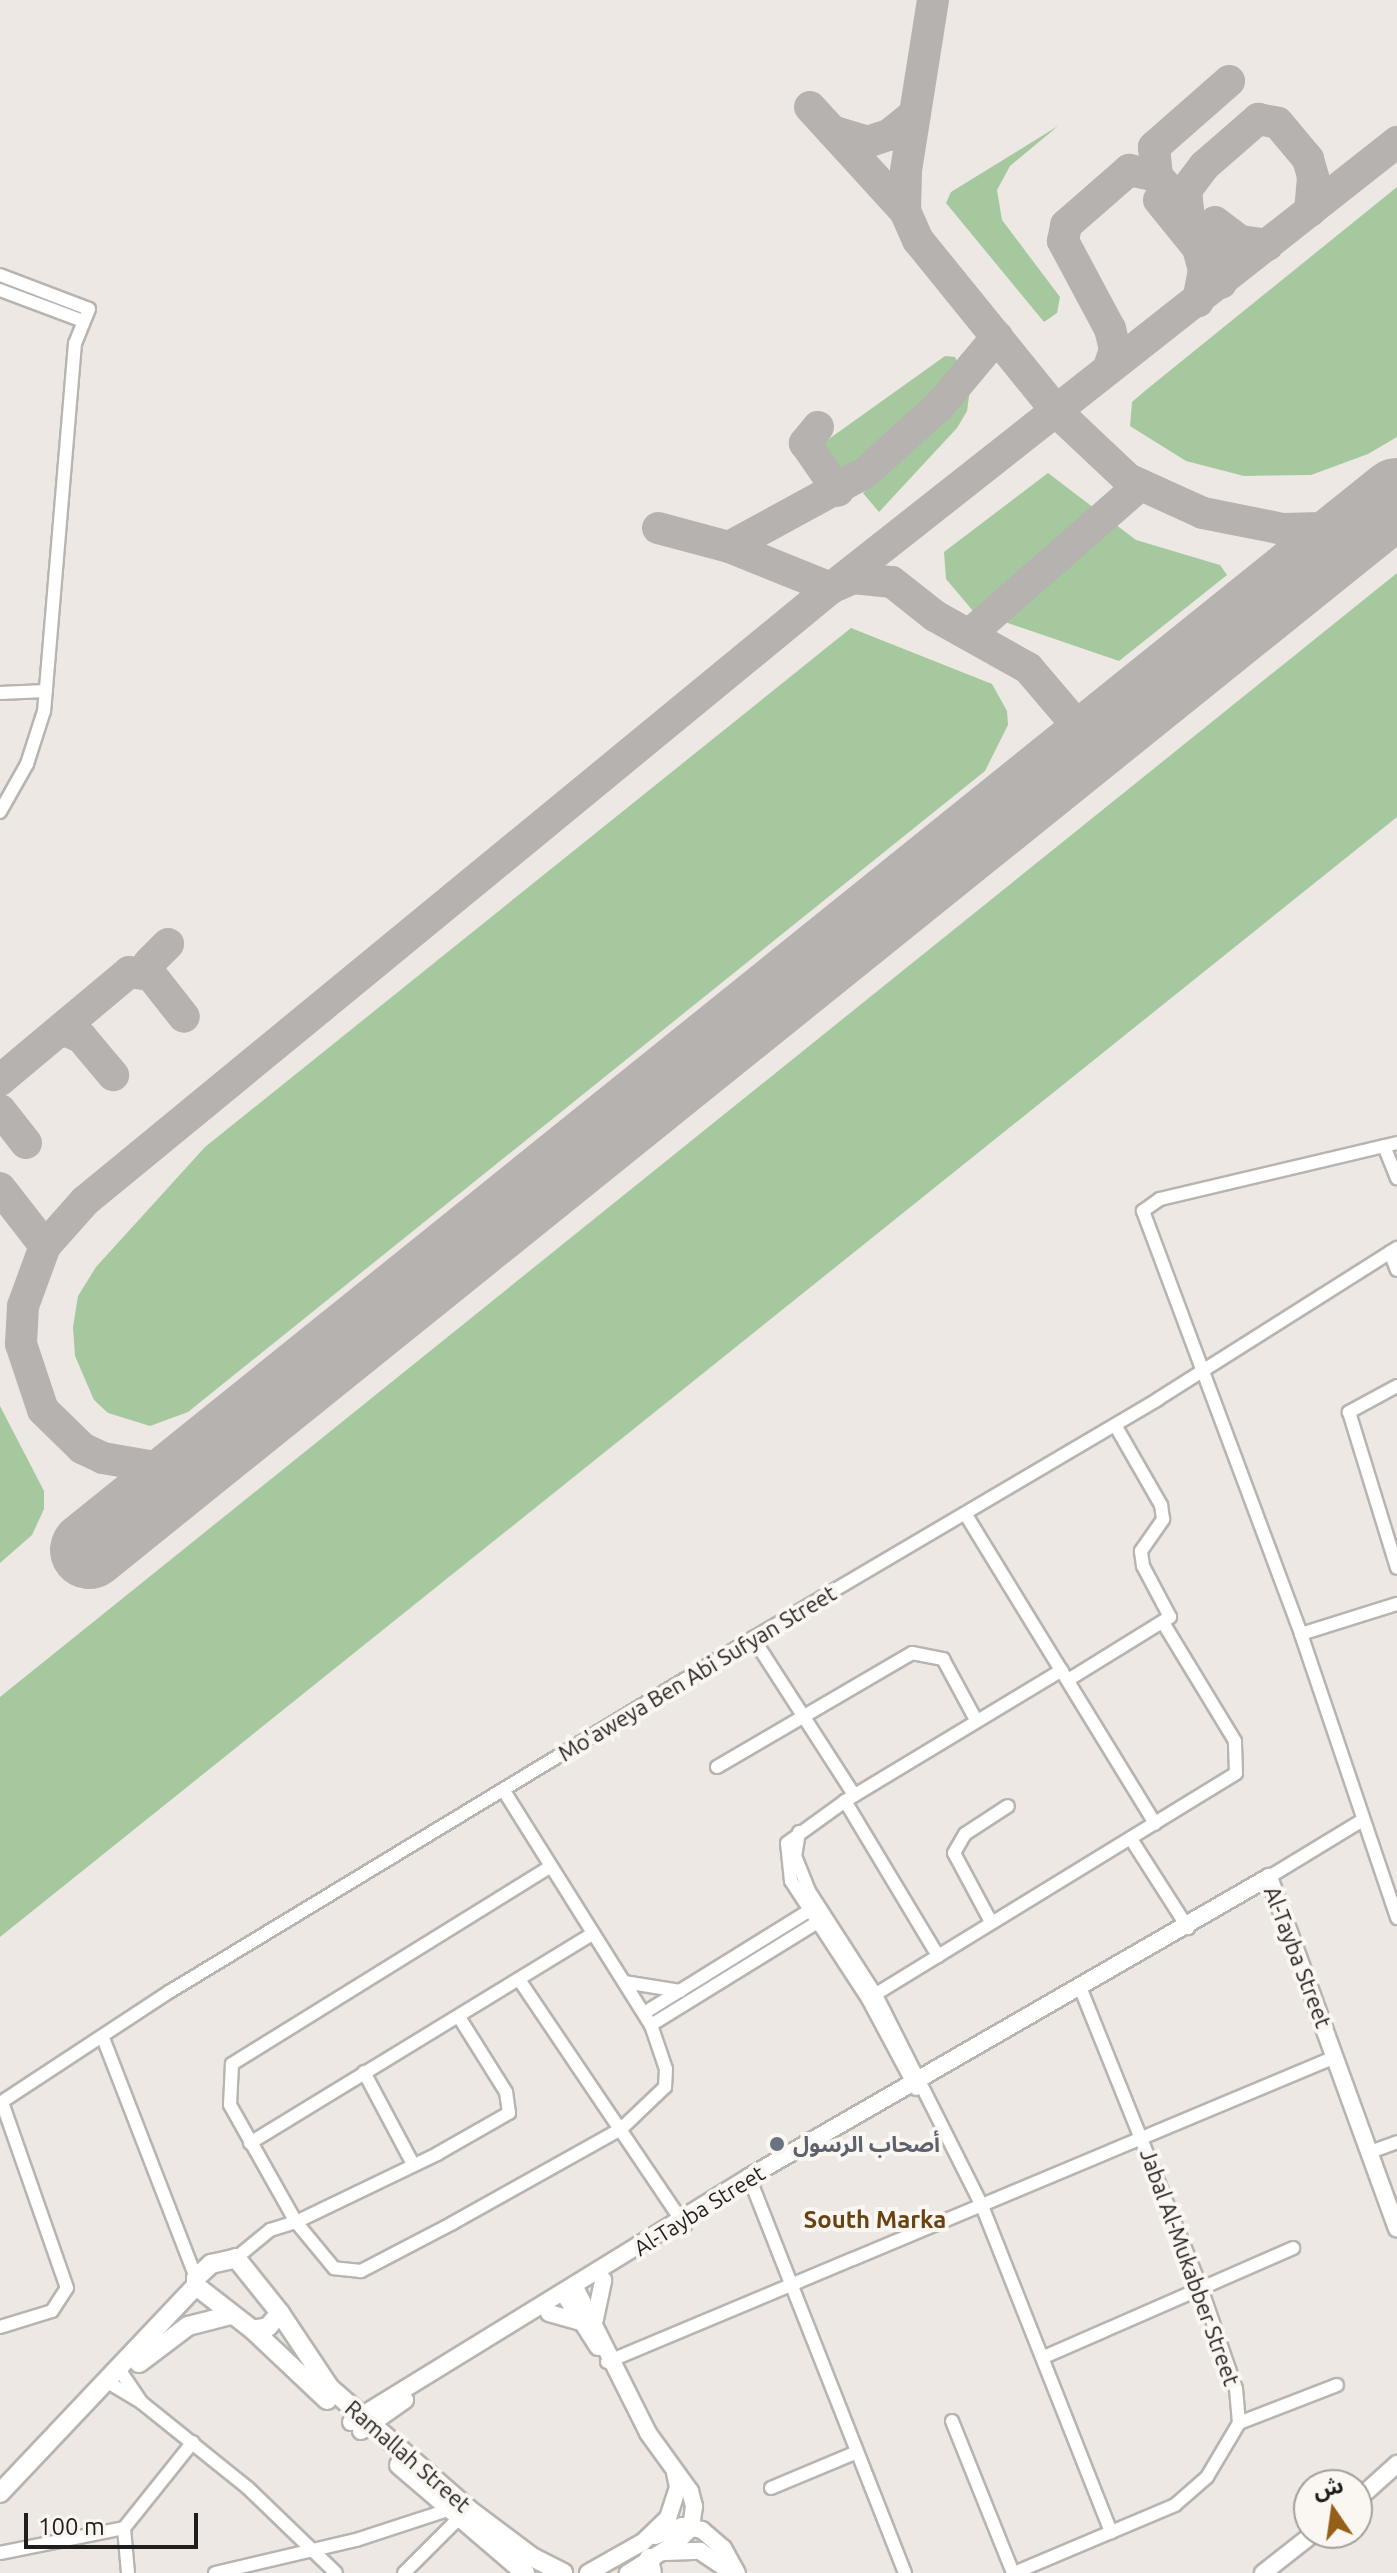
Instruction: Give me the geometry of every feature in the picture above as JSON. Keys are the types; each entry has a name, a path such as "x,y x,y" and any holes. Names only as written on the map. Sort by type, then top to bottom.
{"main road":[{"path":"0,2493 115,2378 196,2282 218,2261 236,2258"},
{"name":"Ramallah Street","path":"236,2258 280,2313 319,2375 360,2423"},
{"name":"Ramallah Street","path":"196,2282 360,2423 525,2573"},
{"path":"253,2330 268,2327 280,2313"},
{"path":"115,2378 188,2326 231,2315"},
{"name":"Ramallah Street","path":"458,2513 563,2573"}],"street":[{"path":"0,275 89,309 75,343 46,691 34,746 0,812"},
{"path":"0,290 83,321"},
{"path":"0,693 46,691"},
{"path":"1397,1179 1390,1144 1144,1206 1200,1373 1301,1634 1361,1821 1392,1889 1397,1918"},
{"path":"1393,1250 1397,1270"},
{"name":"Mo'aweya Ben Abi Sufyan Street","path":"1,2102 169,1992 753,1638 1115,1425 1393,1250"},
{"path":"1397,1386 1349,1412 1397,1568"},
{"path":"1111,2532 982,2206 872,1997 818,1914 797,1866 799,1832 849,1798 976,1720 1164,1624 1169,1610 1149,1578 1141,1551 1163,1519 1161,1505 1115,1425"},
{"path":"966,1515 1155,1824"},
{"path":"1301,1634 1397,1604"},
{"path":"872,1997 1229,1780 1238,1762 1235,1741 1164,1624"},
{"path":"753,1638 804,1716 938,1956"},
{"path":"717,1767 923,1651 943,1659 976,1720"},
{"path":"504,1791 550,1867 591,1935 647,2019 666,2069 665,2087 621,2129 361,2271 328,2264 296,2222 230,2105 228,2088 238,2056 550,1867"},
{"path":"991,1922 954,1853 965,1834 1008,1806"},
{"path":"1269,1877 1361,1821"},
{"path":"1131,1839 1188,1928"},
{"name":"Al-Tayba Street","path":"360,2423 751,2182 921,2086 1269,1877 1397,2228"},
{"path":"647,2019 680,1991 818,1914"},
{"path":"647,2019 818,1914"},
{"path":"250,2143 591,1935"},
{"path":"520,1981 683,2223"},
{"path":"624,1982 680,1991"},
{"name":"Jabal Al-Mukabber Street","path":"1086,1987 1201,2288 1236,2389 1239,2423"},
{"path":"236,2258 270,2230 296,2222 509,2113 506,2092 459,2017"},
{"path":"103,2038 196,2282"},
{"path":"613,2365 794,2283 982,2206 1141,2135 1335,2057"},
{"path":"364,2072 413,2164"},
{"path":"0,2327 52,2311 67,2288 1,2102"},
{"path":"1370,2152 1397,2142"},
{"path":"751,2182 794,2283 905,2573"},
{"name":"Al-Tayba Street","path":"360,2423 456,2364 549,2313 572,2294 603,2280 683,2223"},
{"path":"1044,2357 1293,2248"},
{"path":"589,2321 603,2280"},
{"path":"572,2294 648,2433 690,2491 691,2528"},
{"path":"549,2313 589,2321"},
{"path":"115,2378 248,2488 336,2573"},
{"path":"952,2421 1014,2573 1111,2532 1193,2492 1222,2458 1239,2423 1337,2385"},
{"path":"0,2553 124,2528 193,2442"},
{"path":"771,2488 857,2452"},
{"path":"1373,2486 1397,2464"},
{"path":"652,2556 673,2510 678,2487 674,2468"},
{"path":"215,2573 458,2513"},
{"path":"404,2573 458,2513"},
{"path":"628,2573 652,2556 673,2527 691,2528 723,2548 735,2573"},
{"path":"124,2528 128,2573"},
{"path":"1263,2573 1294,2549"},
{"path":"588,2573 652,2556 700,2551 735,2573"}],"green space":[{"path":"1058,126 1010,166 997,190 1002,220 1060,297 1057,313 1044,322 946,203 951,192"},
{"path":"1397,187 1397,437 1368,454 1311,475 1244,476 1186,461 1130,426 1132,402"},
{"path":"945,356 955,357 964,375 954,396 898,452 853,484 819,446"},
{"path":"970,389 967,411 957,428 879,512 863,493"},
{"path":"1048,473 1136,540 1220,565 1227,575 1119,661 973,611 946,579 944,552"},
{"path":"1397,573 1397,817 0,1937 0,1697"},
{"path":"851,628 992,684 1007,711 1008,725 985,771 188,1412 150,1426 108,1413 94,1400 75,1356 73,1327 78,1296 96,1267 205,1147"},
{"path":"0,1406 44,1491 44,1509 32,1535 0,1563"}],"taxiway":[{"path":"933,0 906,171 905,211 918,240 1058,413 1128,479 1203,513 1283,529 1360,527"},
{"path":"1157,176 1154,147 1229,81"},
{"path":"810,107 905,211"},
{"path":"832,131 867,142 889,135 915,114"},
{"path":"1109,367 1115,350 1110,329 1063,241 1066,225 1129,170 1157,176 1188,211 1186,190 1204,166 1258,119 1278,123 1308,159 1313,177 1310,211"},
{"path":"214,1450 155,1467 103,1458 82,1448 43,1410 21,1344 23,1306 45,1246 85,1201 831,588 1397,142"},
{"path":"1159,200 1198,248 1204,270 1198,301"},
{"path":"1221,283 1226,248 1215,222 1240,241 1268,245"},
{"path":"729,547 865,473 940,405 997,337"},
{"path":"818,427 805,443 838,491"},
{"path":"971,633 1140,485"},
{"path":"658,528 729,547 831,588 853,578 892,582 935,616 1028,668 1092,743"},
{"path":"151,975 149,963 168,944"},
{"path":"0,1080 129,972 151,975 184,1017"},
{"path":"62,1029 81,1037 113,1075"},
{"path":"0,1110 26,1143"},
{"path":"0,1188 45,1246"}],"runway":[{"path":"89,1550 1397,497"}],"place":[{"name":"أصحاب الرسول","path":"777,2144"}],"district":[{"name":"South Marka","path":"875,2220"}]}
